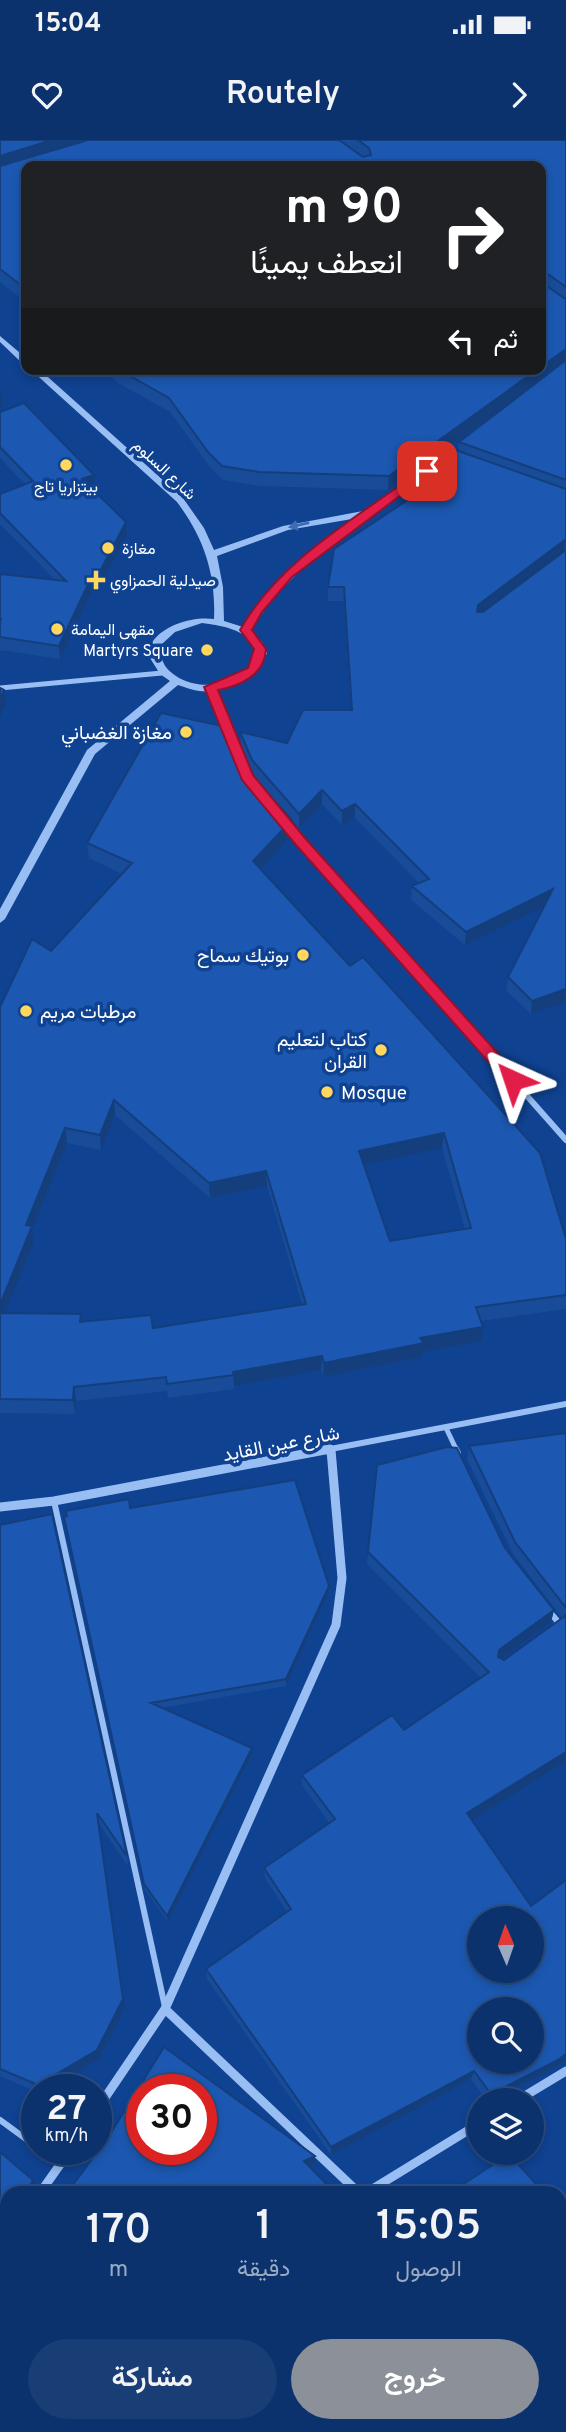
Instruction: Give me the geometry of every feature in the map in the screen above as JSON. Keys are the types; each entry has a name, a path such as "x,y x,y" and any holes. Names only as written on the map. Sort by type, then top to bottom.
{"street":[{"path":"0,338 21,357"},
{"name":"شارع السلوم","path":"41,375 180,500 205,535 214,554 221,598 219,621"},
{"path":"246,630 257,611 288,574 366,513 427,471"},
{"path":"214,554 286,528 366,513"},
{"path":"219,621 246,630 260,649 259,660 253,670 235,682 211,687 175,682 162,673 155,663 154,651 159,640 184,624 219,621"},
{"path":"0,688 162,673"},
{"path":"0,919 91,752 175,682"},
{"path":"211,687 236,751"},
{"path":"278,814 566,1140"},
{"name":"شارع عين القايد","path":"0,1507 54,1501 566,1404"},
{"path":"112,2087 165,2009 336,1625 342,1578 331,1450"},
{"path":"165,2009 352,2186"},
{"path":"538,2088 566,2071"},
{"path":"377,2186 467,2131"},
{"path":"45,2186 60,2165"}],"lane":[{"path":"446,1428 463,1463"},
{"path":"54,1501 165,2009"},
{"path":"542,1601 559,1623 549,1630"},
{"path":"0,2120 21,2135"}],"building":[{"path":"0,140 52,140 0,156"},
{"path":"88,140 339,140 363,157 371,155 369,148 358,140 566,140 566,287 546,273 546,161 21,161 21,285 0,269 0,166"},
{"path":"546,285 566,298 566,349 546,363"},
{"path":"566,360 566,480 459,442"},
{"path":"129,375 530,375 389,476 259,472 222,466 208,452 169,398"},
{"path":"24,403 94,475 82,479 126,522 98,575 93,574 59,646 0,637 0,574 66,581 0,513 0,494 33,481 0,447 0,412"},
{"path":"450,448 566,489 566,539 478,605 477,612 483,612 566,550 566,989 532,1001 508,977 553,889 466,932 412,886 429,879 355,804 342,811 322,790 299,814 252,760 240,732 287,743 303,710 352,710 344,587 328,587 334,549 442,477 410,476"},
{"path":"161,713 227,727 242,765 292,820 253,861 350,966 363,957 540,1153 566,1239 566,1295 476,1307 483,1327 420,1338 424,1343 324,1363 322,1356 233,1372 234,1375 167,1384 166,1377 74,1387 73,1400 0,1399 0,1313 81,1314 80,1322 151,1315 153,1328 306,1304 266,1171 209,1183 114,1100 100,1135 65,1128 26,1225 32,1226 0,1305 0,1007 32,939 51,951 132,863 87,843","holes":["444,1133 471,1228 390,1241 359,1151"]},
{"path":"566,1433 566,1608 515,1542 469,1446"},
{"path":"447,1447 457,1448 505,1548 554,1610 499,1650 498,1657 504,1660 566,1613 566,1752 467,1813 531,1906 566,1880 566,2054 544,2067 544,1997 467,1997 468,2074 331,2147 206,1969 291,1909 264,1868 335,1819 302,1775 392,1715 404,1730 489,1672 368,1552 377,1465"},
{"path":"295,1480 329,1586 286,1679 151,1703 252,1748 167,1916 144,1884 64,1517 67,1516 66,1511 129,1499 130,1508"},
{"path":"52,1514 127,1856 97,1813 123,1999 97,2050 57,2074 21,2074 21,2078 0,2069 0,1525"},
{"path":"164,2047 201,2074 147,2074"},
{"path":"476,2074 530,2074 503,2088 487,2088"},
{"path":"217,2085 315,2156 304,2161 328,2186 72,2186 88,2165 112,2165 112,2131 126,2108 126,2165 217,2165"},
{"path":"0,2152 33,2180 30,2186 0,2186"},
{"path":"492,2165 519,2165 538,2186 461,2186"}],"place":[{"name":"بيتزاريا تاج","path":"66,465"},
{"name":"مغازة","path":"108,548"},
{"name":"صيدلية الحمزاوي","path":"96,580"},
{"name":"مقهى اليمامة","path":"57,629"},
{"name":"Martyrs Square","path":"207,650"},
{"name":"مغازة الغضباني","path":"186,732"},
{"name":"بوتيك سماح","path":"303,955"},
{"name":"مرطبات مريم","path":"26,1011"},
{"name":"كتاب لتعليم القران","path":"381,1050"},
{"name":"Mosque","path":"327,1092"}],"route":[{"path":"427,471 366,513 288,574 271,592 246,630 260,649 259,660 253,670 242,679 211,687 247,777 300,842 513,1080"}]}
